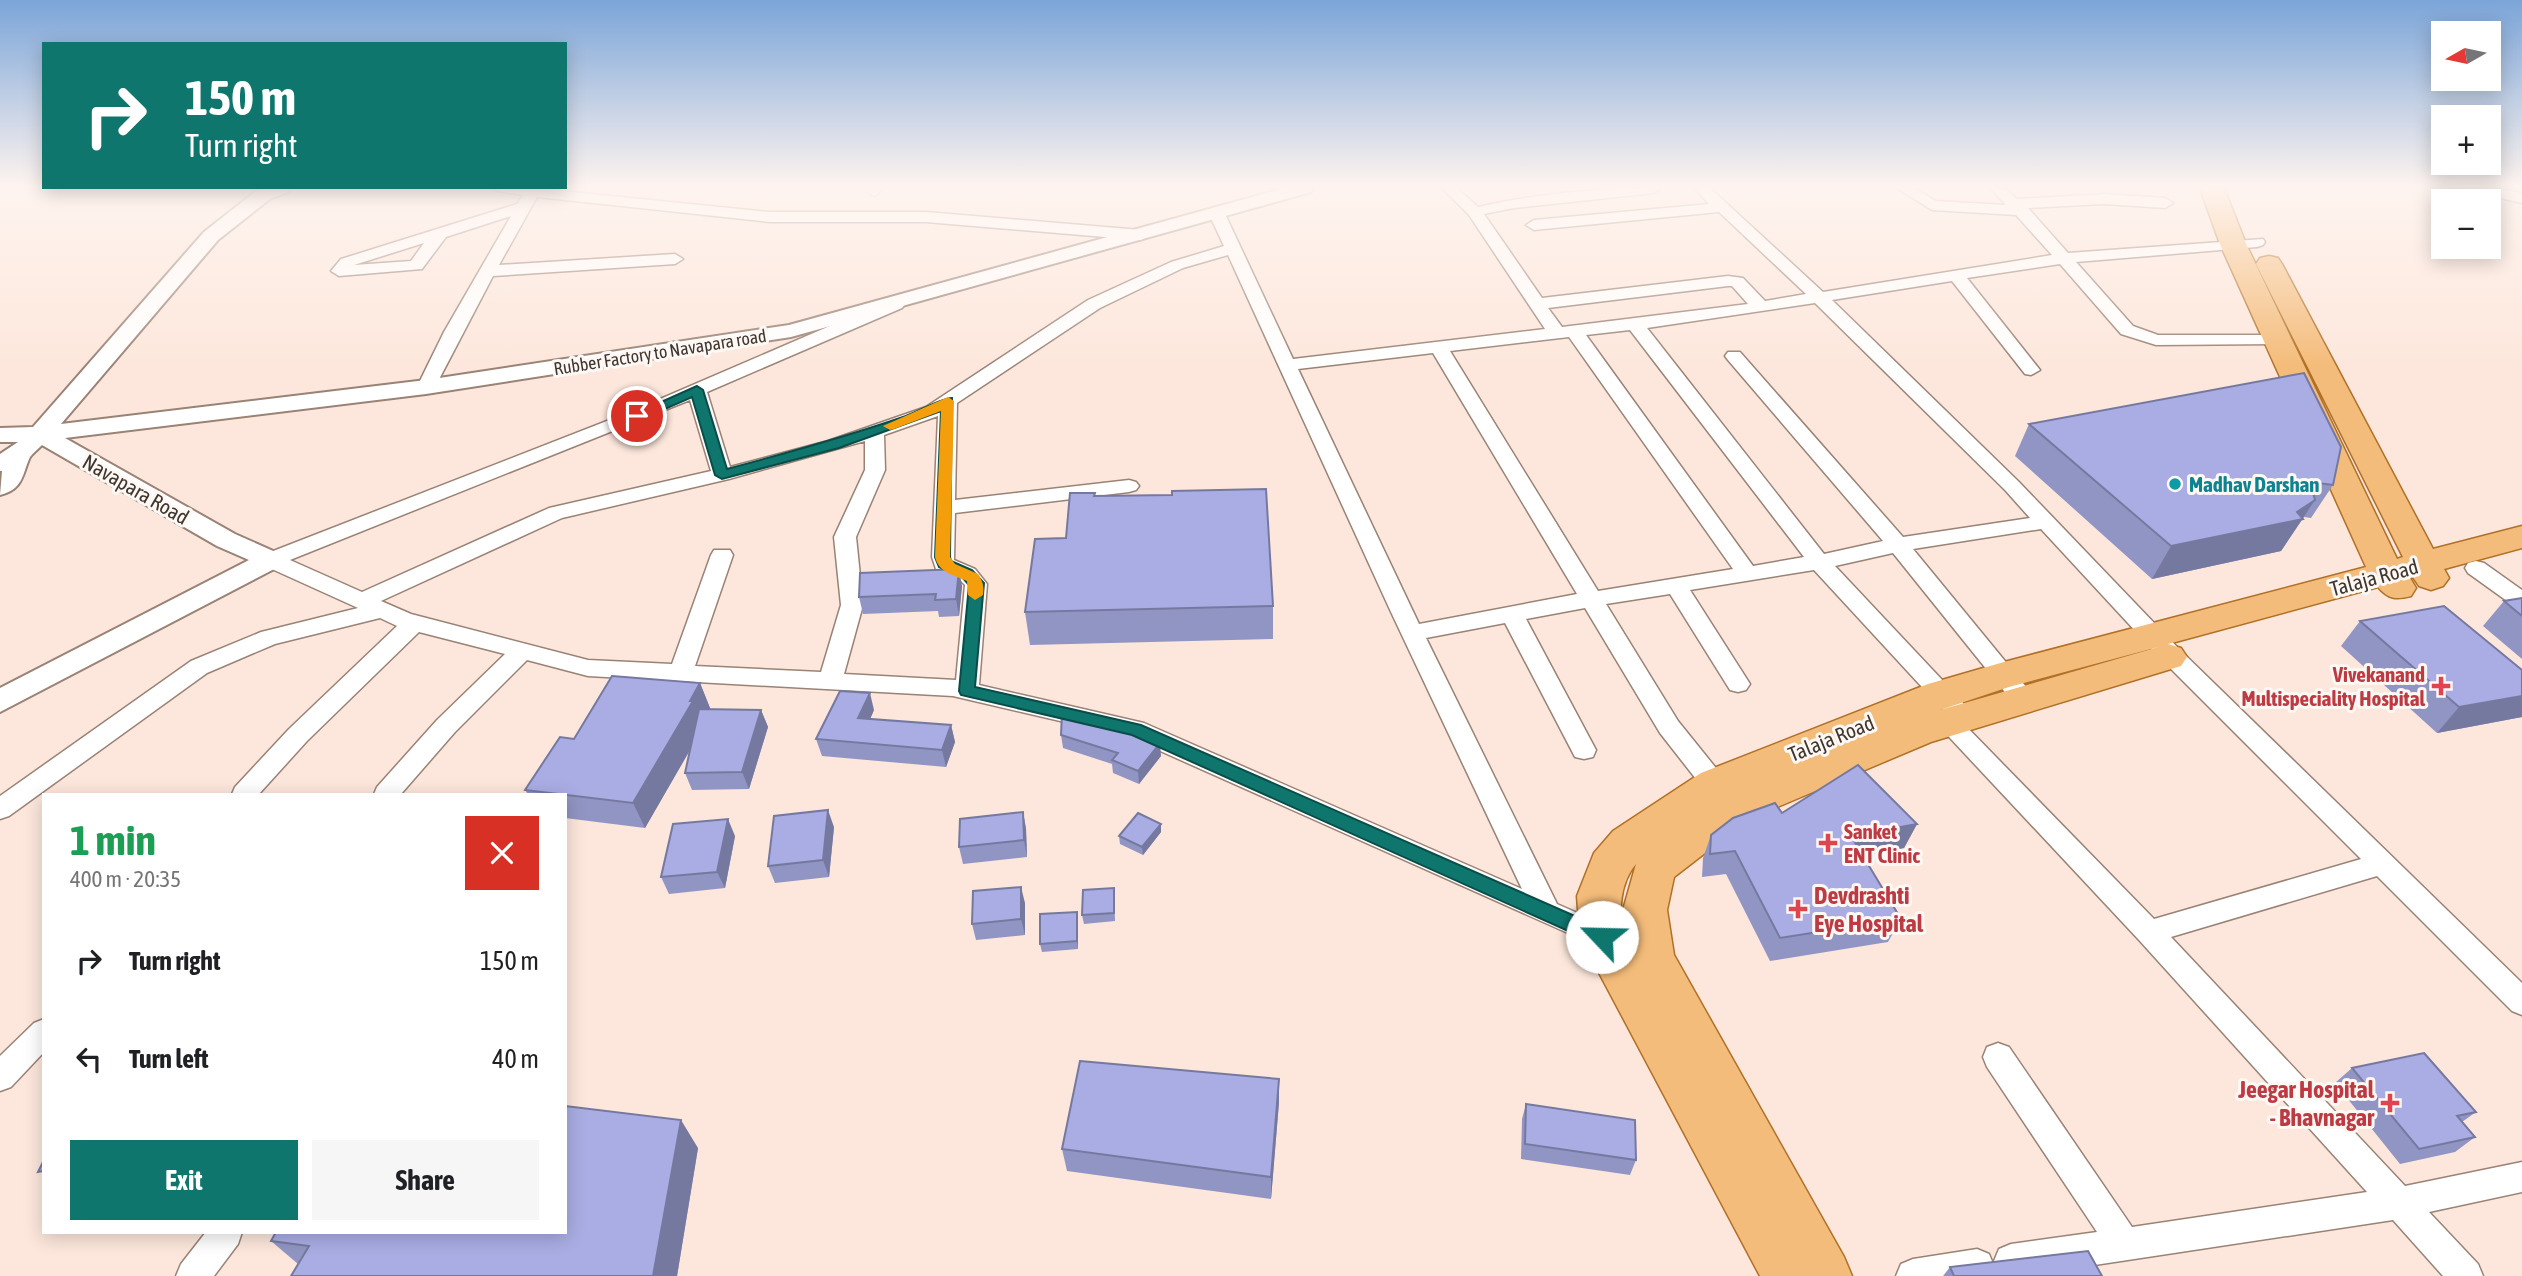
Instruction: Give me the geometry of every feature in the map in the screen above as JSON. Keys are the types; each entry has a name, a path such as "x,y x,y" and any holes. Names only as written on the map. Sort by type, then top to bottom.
{"main road":[{"path":"2247,248 2278,339 2410,576"},
{"path":"2247,248 2410,576"},
{"name":"Talaja Road","path":"1789,1276 1602,937 1599,896 1609,865 1628,843 1724,796 1918,732 1951,712 2014,687 2410,576 2522,537"},
{"name":"Talaja Road","path":"2410,576 2476,568 2522,556"},
{"name":"Talaja Road","path":"1724,796 1655,867 1645,910 1652,958 1825,1276"},
{"path":"1609,865 1652,879"}],"street":[{"path":"0,487 14,473 10,459 40,434 201,248"},
{"path":"393,248 347,262 339,271 416,266 429,248"},
{"path":"426,387 488,271 503,248"},
{"name":"Rubber Factory to Navapara road","path":"0,435 40,434 426,387 791,331 1095,248"},
{"path":"1499,248 1537,303 1565,331 1748,574"},
{"path":"1765,248 2012,485 2162,646 2382,864 2517,992"},
{"path":"2054,248 2127,330 2145,338 2278,339"},
{"path":"1287,365 1760,306 2064,258 2190,248"},
{"path":"0,809 199,667 269,638 373,605 556,513 722,475 933,411 1094,304 1177,265 1233,249 1412,633 1547,912"},
{"path":"488,271 675,260"},
{"path":"1956,275 2031,370"},
{"path":"1537,303 1728,281 1737,282 1760,306"},
{"path":"0,701 271,560 697,390 903,300"},
{"path":"1634,323 1819,562 2149,932 2466,1276"},
{"path":"1438,346 1594,599 1669,727 1724,796"},
{"path":"1734,356 1898,545 2014,687"},
{"path":"697,390 722,475"},
{"path":"948,401 944,564 967,574 976,583 967,691"},
{"path":"830,681 852,605 845,537 875,470 874,431"},
{"name":"Navapara Road","path":"40,434 226,540 271,560"},
{"path":"946,508 1129,486"},
{"path":"1412,633 1594,599 1819,562 1898,545 2046,522"},
{"path":"681,673 722,555"},
{"path":"271,560 415,622 622,675 681,673 953,688 1135,729 1652,958"},
{"path":"2476,568 2522,601"},
{"path":"1676,586 1738,684"},
{"path":"1513,614 1584,750"},
{"path":"245,793 298,736 415,622"},
{"path":"387,793 446,726 523,650"},
{"path":"2149,932 2382,864"},
{"path":"0,1077 42,1034"},
{"path":"1998,1057 2124,1244"},
{"path":"1913,1276 2399,1203 2522,1177"},
{"path":"193,1276 224,1234"}],"building":[{"name":"Madhav Darshan","path":"2304,373 2341,447 2333,485 2310,482 2315,500 2297,512 2303,519 2171,546 2029,424"},
{"path":"1266,489 1273,606 1025,612 1035,539 1066,538 1070,493 1095,493 1094,496 1172,495 1172,491"},
{"path":"959,569 956,599 935,600 936,594 859,597 860,573"},
{"path":"2522,598 2522,616 2504,601"},
{"path":"2444,606 2522,670 2522,696 2459,707 2360,621"},
{"path":"612,676 700,683 690,701 693,701 633,803 525,790 560,737 574,739"},
{"path":"840,691 870,693 858,718 951,725 942,750 816,739"},
{"path":"699,709 761,710 742,772 685,773"},
{"path":"1062,713 1116,724 1160,743 1138,771 1112,760 1118,753 1061,735"},
{"path":"1858,765 1917,824 1851,836 1901,919 1780,938 1735,851 1710,854 1711,835 1733,818 1775,803 1782,813"},
{"path":"828,810 823,860 768,866 774,816"},
{"path":"1023,812 1024,840 959,847 960,819"},
{"path":"1138,813 1161,824 1142,847 1119,836"},
{"path":"728,819 717,872 661,877 673,824"},
{"path":"1021,887 1021,919 972,924 973,891"},
{"path":"1114,888 1114,913 1082,915 1083,890"},
{"path":"1077,912 1077,941 1040,944 1040,914"},
{"path":"2424,1053 2476,1112 2457,1116 2475,1137 2419,1149 2352,1068"},
{"path":"1080,1061 1279,1079 1271,1177 1062,1149"},
{"path":"1526,1104 1635,1120 1636,1160 1525,1144"},
{"path":"567,1106 681,1120 653,1276 291,1276 309,1246 271,1241 275,1234 567,1234"},
{"path":"2088,1251 2102,1276 1954,1276 1950,1267"}],"slow traffic":[{"path":"890,426 933,411 948,401 943,557 944,564 949,568 973,578 976,583 975,595"}],"place":[{"name":"Madhav Darshan","path":"2175,484"},
{"name":"Vivekanand Multispeciality Hospital","path":"2441,686"},
{"name":"Sanket ENT Clinic","path":"1828,843"},
{"name":"Devdrashti Eye Hospital","path":"1798,909"},
{"name":"Jeegar Hospital - Bhavnagar","path":"2390,1103"}],"route":[{"path":"637,416 697,390 722,475 835,445 933,411 948,401 944,564 967,574 976,583 967,691 1135,729 1602,937"}]}
